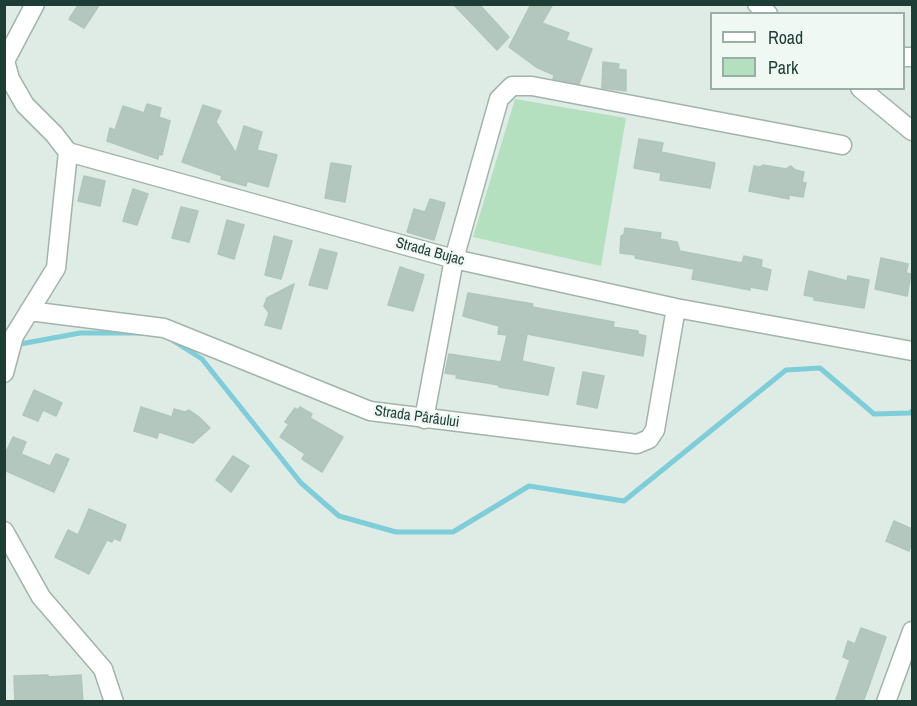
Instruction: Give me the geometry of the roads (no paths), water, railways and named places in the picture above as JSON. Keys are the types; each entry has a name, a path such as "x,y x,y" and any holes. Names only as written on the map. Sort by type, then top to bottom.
{"street":[{"path":"6,368 17,323 56,268 68,152 54,134 25,105 10,79 5,58 35,4"},
{"path":"424,419 454,259 499,99 512,86 532,86 842,145"},
{"path":"862,90 912,131"},
{"name":"Strada Bujac","path":"68,152 454,259 676,308 912,351"},
{"name":"Strada Pârâului","path":"17,323 164,328 370,411 637,444 649,439 655,430 676,308"},
{"path":"4,531 41,597 103,669 114,702"},
{"path":"886,702 912,631"}],"waterway":[{"path":"15,345 80,333 140,333"},
{"path":"172,340 202,359 301,483 339,516 396,532 453,532 529,486 624,501 786,370 820,368 874,414 910,413 912,411"}]}
